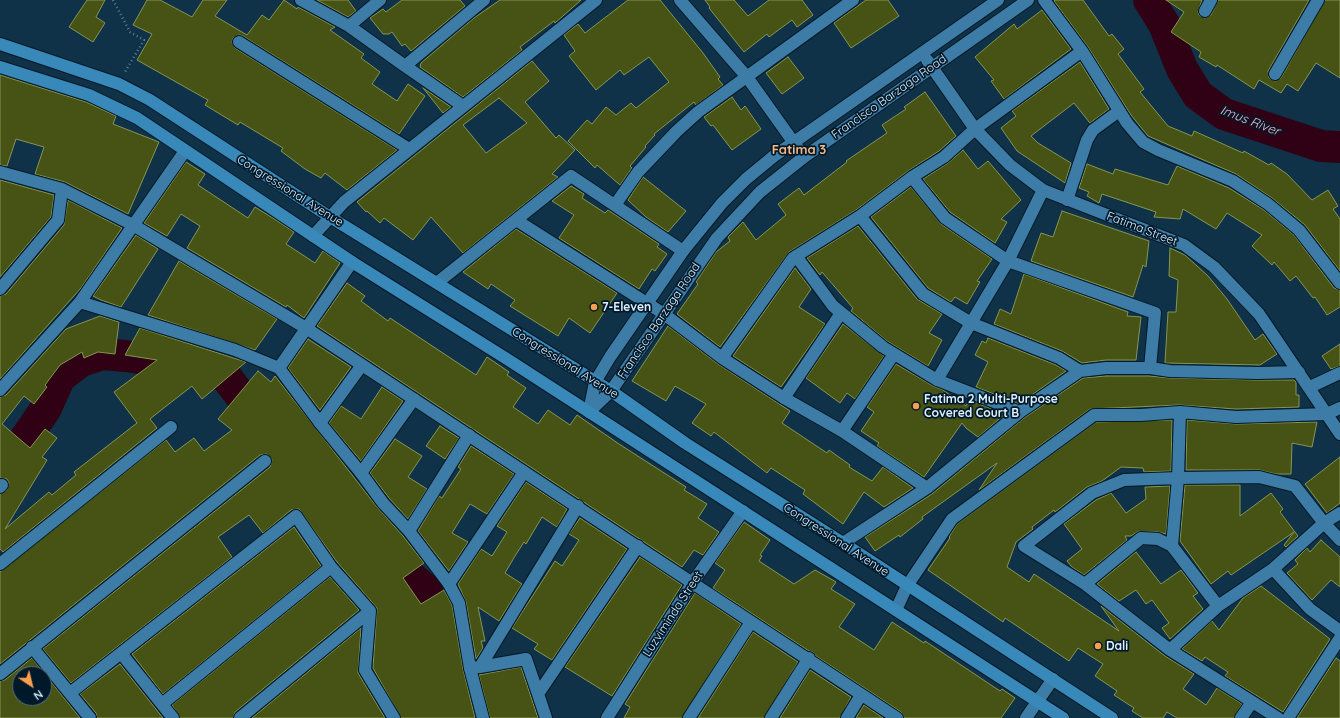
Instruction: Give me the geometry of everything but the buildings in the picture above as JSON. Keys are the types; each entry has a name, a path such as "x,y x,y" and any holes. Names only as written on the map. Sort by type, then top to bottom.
{"main road":[{"name":"Congressional Avenue","path":"0,44 119,84 150,100 330,217 438,282 611,391 685,443 843,543 1112,718"},
{"name":"Congressional Avenue","path":"0,67 89,95 137,118 352,262 589,412 1063,718"}],"street":[{"path":"301,0 349,26 463,106"},
{"path":"349,26 380,0"},
{"path":"405,66 484,0"},
{"path":"313,236 344,202 596,0"},
{"path":"680,0 747,77 804,157"},
{"path":"615,205 638,172 667,140 698,112 853,0"},
{"name":"Francisco Barzaga Road","path":"589,412 595,382 683,251 701,227 746,179 794,142 998,0"},
{"name":"Francisco Barzaga Road","path":"589,412 611,391 717,238 760,192 784,171 1028,0"},
{"path":"1044,0 1082,51 1127,123 1143,142 1158,150 1233,181 1268,204 1299,230 1339,280"},
{"path":"1274,74 1318,0"},
{"path":"239,42 409,149"},
{"path":"722,358 796,256 860,216 912,177 944,157 975,129 1082,51"},
{"name":"Fatima Street","path":"922,53 975,129 1010,165 1043,190 1184,245 1214,267 1260,314 1340,434"},
{"path":"1067,200 1087,140 1094,130 1119,111"},
{"path":"0,390 80,302 185,151"},
{"path":"2,176 62,189 133,224 306,328 578,506 751,622 809,658 862,696 897,718"},
{"path":"438,282 571,176 683,251"},
{"path":"912,177 945,218 1008,261 1155,313 1150,368"},
{"path":"0,289 58,220 62,189"},
{"path":"936,380 1008,261 1043,190"},
{"path":"860,216 923,294 970,323 1059,358 1080,371"},
{"path":"516,220 664,314 722,358 784,398 842,431 927,488"},
{"path":"796,256 833,306 894,354 936,380 1020,412"},
{"path":"279,368 352,262"},
{"path":"80,302 235,350 279,368 320,423 361,472 383,503 409,532 449,584 459,603 475,668 483,718"},
{"path":"784,398 841,313"},
{"path":"842,431 894,354"},
{"path":"320,423 362,365"},
{"path":"843,543 927,488 1020,412 1080,371 1106,368 1150,368 1170,371 1206,372 1299,372"},
{"path":"1310,387 1340,373"},
{"path":"361,472 414,399"},
{"path":"896,610 907,586 952,519 1094,415 1141,415 1180,412 1236,417 1327,414 1340,408"},
{"path":"1172,546 1178,478 1180,412"},
{"path":"0,564 171,427"},
{"path":"409,532 469,435"},
{"path":"0,674 265,462"},
{"path":"449,584 524,472"},
{"path":"1278,718 1170,650 1085,584 1024,546 1092,494 1124,480 1259,476 1295,486 1324,523 1340,540"},
{"path":"475,668 578,506"},
{"name":"Luzviminda Street","path":"607,718 693,582 743,511"},
{"path":"1170,650 1218,606 1273,569 1324,523 1340,513"},
{"path":"70,693 296,516 332,567 370,611 365,670 394,718"},
{"path":"1085,584 1141,538 1158,539 1172,546 1218,606"},
{"path":"538,694 638,546"},
{"path":"162,704 332,567"},
{"path":"1273,569 1310,609 1340,631"},
{"path":"240,718 370,611"},
{"path":"689,718 751,622"},
{"path":"1288,718 1340,638"},
{"path":"32,647 90,718"},
{"path":"121,653 173,718"},
{"path":"771,718 809,658"},
{"path":"475,668 526,659 546,718"},
{"path":"1026,718 1053,679"},
{"path":"847,718 862,696"},
{"path":"1241,718 1252,702"}],"path":[{"path":"113,0 130,32 144,40 119,84"}],"waterway":[{"name":"Imus River","path":"1149,0 1164,24 1182,69 1198,95 1224,114 1321,146 1340,147"},
{"path":"0,475 45,410 60,377 81,361 103,354 210,368 227,378 253,412 269,424"},
{"path":"376,546 427,591 420,644 434,708 442,718"}],"place":[{"name":"7-Eleven","path":"594,307"},
{"name":"Fatima 2 Multi-Purpose Covered Court B","path":"916,406"},
{"name":"Dali","path":"1098,646"}],"district":[{"name":"Fatima 3","path":"799,150"}]}
